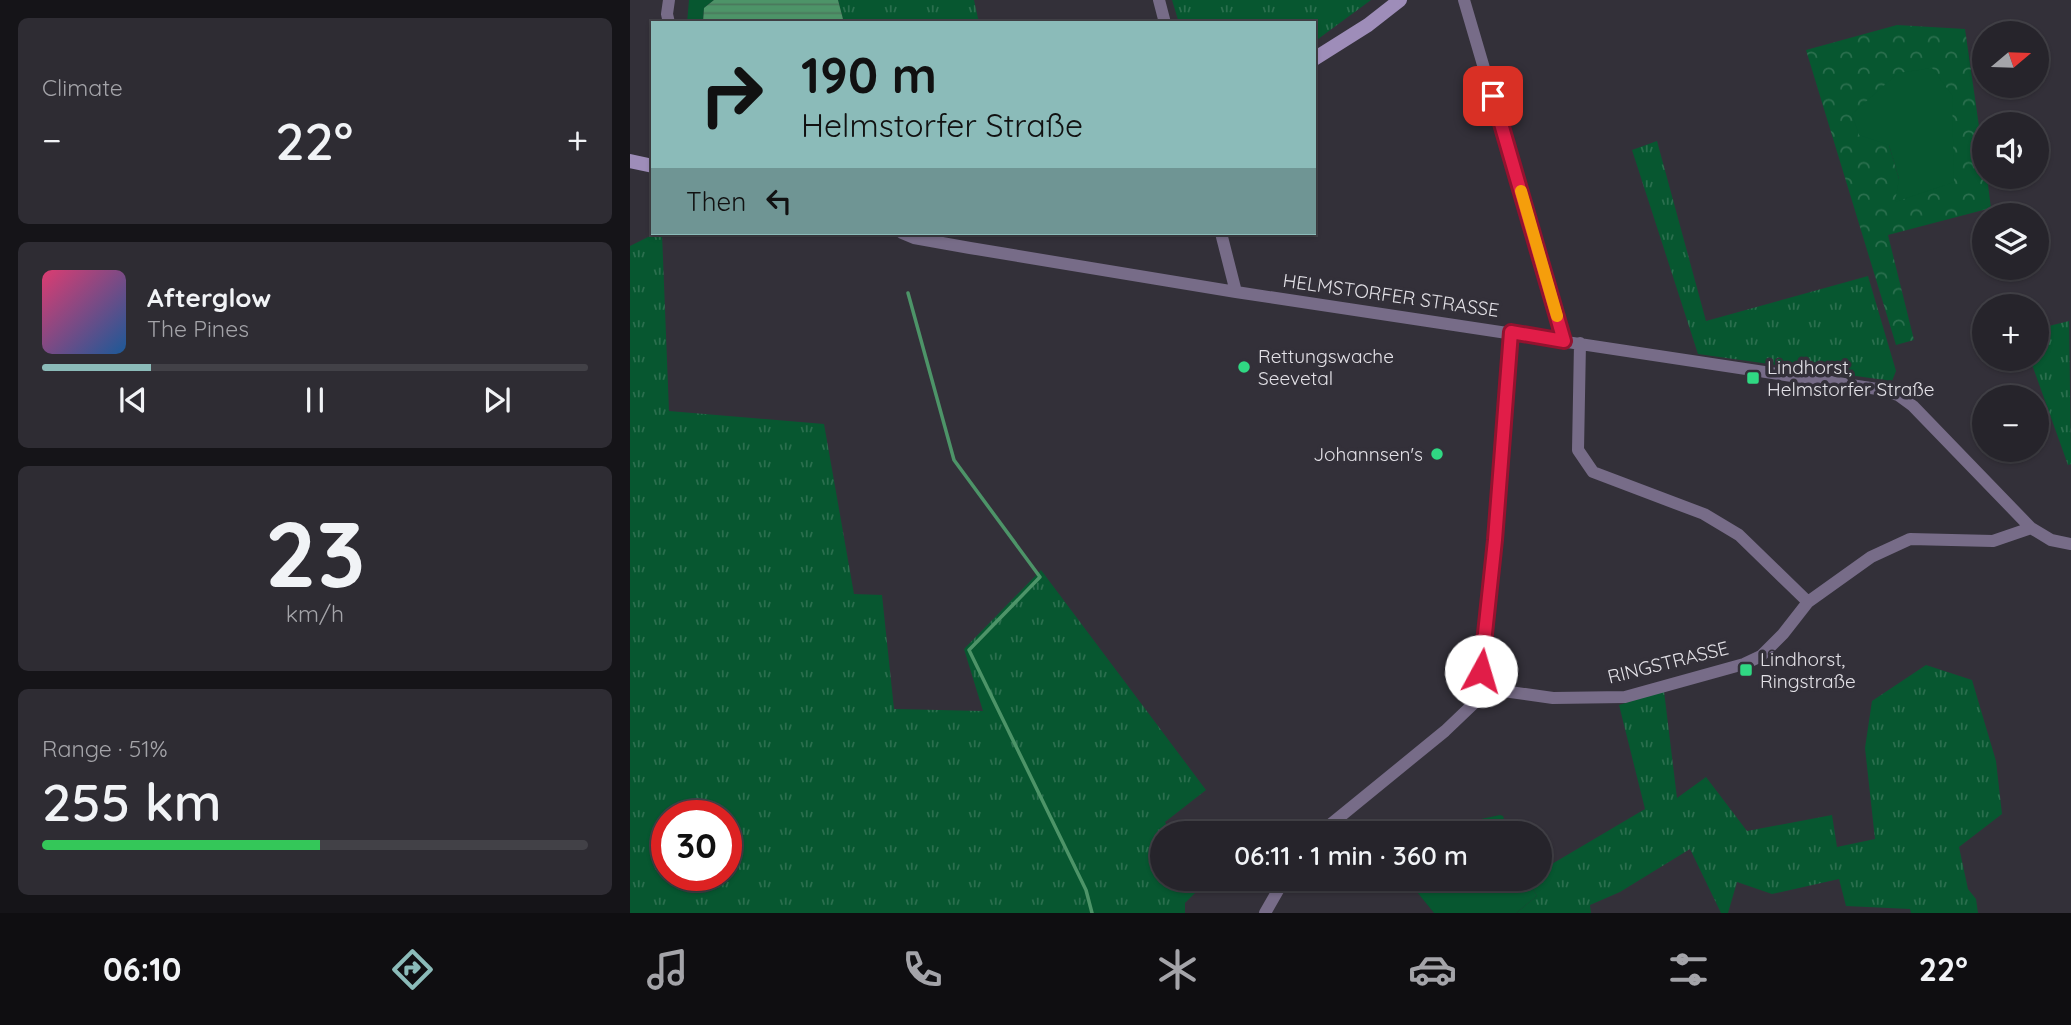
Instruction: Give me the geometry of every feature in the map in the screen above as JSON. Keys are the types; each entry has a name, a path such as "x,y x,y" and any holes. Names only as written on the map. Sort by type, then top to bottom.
{"main road":[{"path":"1316,58 1368,25 1400,0"},
{"path":"630,161 651,166"}],"street":[{"path":"669,0 669,21"},
{"path":"1159,0 1164,21"},
{"path":"1464,0 1564,341"},
{"name":"HELMSTORFER STRASSE","path":"906,235 1236,292 1884,390 1898,395 1931,423 2031,528"},
{"path":"1222,235 1236,292"},
{"path":"1335,821 1445,731 1489,689 1481,671 1495,540 1511,332"},
{"path":"1580,343 1578,450 1585,463 1593,472 1704,514 1739,535 1808,602"},
{"path":"2031,528 2051,540 2071,544"},
{"name":"RINGSTRASSE","path":"1489,689 1553,698 1595,699 1625,696 1744,664 1761,656 1783,634 1808,602 1853,568 1910,539 1993,541 2031,528"},
{"path":"1265,913 1278,891"}],"green space":[{"path":"689,0 714,0 704,8 703,21 687,21"},
{"path":"838,0 974,0 979,21 843,21"},
{"path":"1172,0 1371,0 1316,41 1316,21 1178,21"},
{"path":"1897,25 1965,29 1972,98 1975,98 1977,112 1972,112 1972,189 1989,189 1990,203 1972,203 1972,213 1888,235 1914,340 1896,345 1806,50","holes":["1889,145 1954,182 1899,179"]},
{"path":"1932,68 1952,95 1954,182 1895,202 1899,179 1889,145 1859,135 1852,114 1898,73"},
{"path":"1657,141 1706,321 1868,276 1896,371 1892,381 1698,354 1632,150"},
{"path":"652,235 662,235 669,411 824,424 854,594 882,595 894,709 983,711 964,649 1041,570 1206,790 1166,821 1150,821 1150,891 1197,891 1185,903 1185,913 630,913 630,246"},
{"path":"2069,321 2071,464 2068,465 2049,412 2049,385 2039,385 2034,371 2049,371 2049,326"},
{"path":"1926,665 1972,680 1996,761 2002,814 1959,847 1968,889 1976,899 1978,913 1911,913 1910,909 1846,906 1839,879 1772,894 1737,882 1728,913 1721,913 1690,849 1620,892 1590,905 1591,913 1516,913 1537,896 1534,891 1552,891 1552,864 1645,809 1619,705 1664,691 1677,798 1706,777 1747,831 1832,815 1837,847 1875,839 1865,748 1872,701"},
{"path":"1500,815 1504,821 1472,821"},
{"path":"1416,891 1534,891 1537,896 1516,913 1434,913"}],"shaded area":[{"path":"714,0 838,0 843,21 703,21 704,8"}],"waterway":[{"path":"908,293 954,460 1040,577 969,650 1086,890 1092,913"}],"slow traffic":[{"path":"1521,191 1557,316"}],"place":[{"name":"Rettungswache Seevetal","path":"1244,367"},
{"name":"Lindhorst, Helmstorfer Straße","path":"1753,378"},
{"name":"Johannsen's","path":"1437,454"},
{"name":"Lindhorst, Ringstraße","path":"1746,670"}],"route":[{"path":"1481,671 1495,540 1511,332 1564,341 1493,96"}]}
